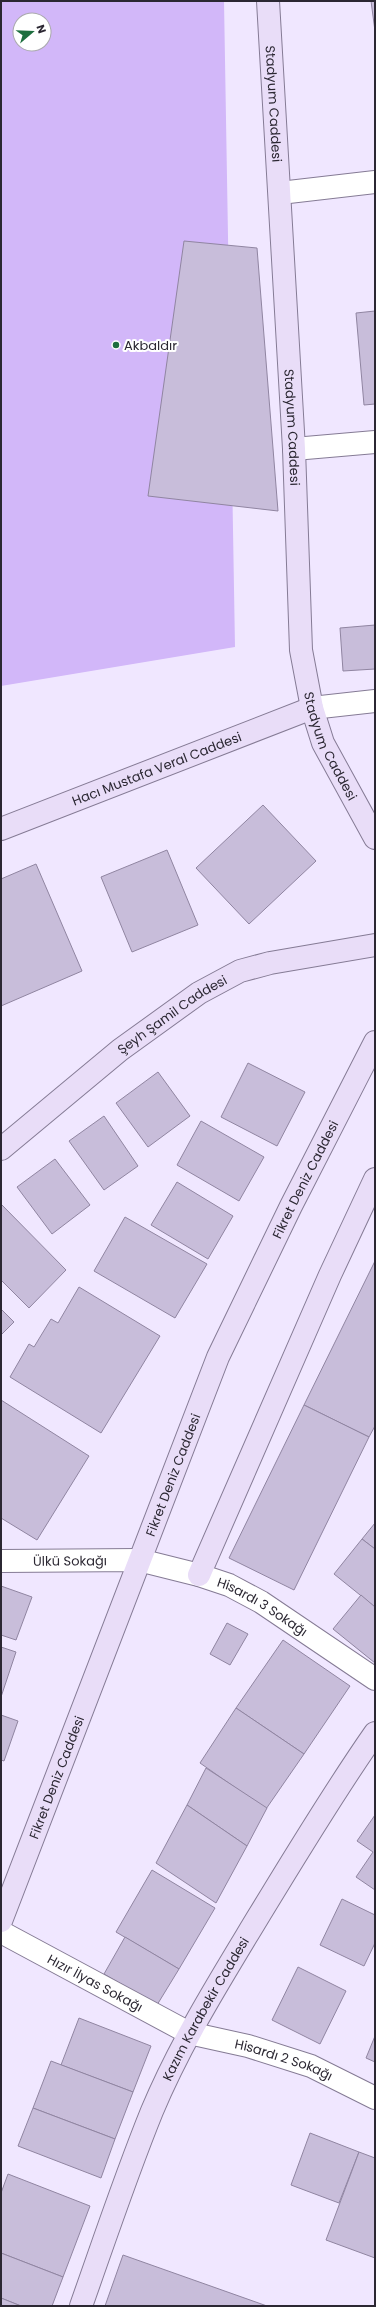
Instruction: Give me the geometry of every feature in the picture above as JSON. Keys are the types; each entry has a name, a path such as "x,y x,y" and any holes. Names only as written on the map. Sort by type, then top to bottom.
{"street":[{"name":"Stadyum Caddesi","path":"268,1 294,449 302,650 312,708 323,743 375,838"},
{"path":"280,193 375,182"},
{"path":"294,449 375,442"},
{"path":"312,708 375,701"},
{"name":"Hacı Mustafa Veral Caddesi","path":"1,830 312,708"},
{"name":"Şeyh Şamil Caddesi","path":"1,1149 120,1050 199,993 240,971 270,963 375,945"},
{"name":"Fikret Deniz Caddesi","path":"1,1921 218,1357 291,1206 375,1042"},
{"path":"199,1575 330,1275 375,1179"},
{"name":"Ülkü Sokağı","path":"1,1561 139,1560"},
{"name":"Hisardı 3 Sokağı","path":"139,1560 199,1575 229,1585 261,1602 375,1679"},
{"name":"Kazım Karabekir Caddesi","path":"81,2306 120,2195 153,2110 189,2033 215,1987 304,1842 375,1733"},
{"name":"Hızır İlyas Sokağı","path":"1,1932 189,2033"},
{"name":"Hisardı 2 Sokağı","path":"189,2033 248,2046 311,2066 375,2098"}],"shaded area":[{"name":"Akbaldır","path":"1,1 224,1 235,647 1,686"}],"building":[{"path":"371,1 375,1 375,31"},
{"path":"184,241 257,248 278,511 148,496"},
{"path":"375,311 375,404 364,405 356,313"},
{"path":"375,625 375,669 343,671 340,628"},
{"path":"263,805 316,861 249,924 196,868"},
{"path":"167,850 198,925 132,952 101,877"},
{"path":"36,864 82,971 1,1006 1,879"},
{"path":"248,1063 305,1092 277,1146 221,1117"},
{"path":"158,1072 190,1116 148,1147 116,1103"},
{"path":"104,1116 138,1166 104,1190 69,1141"},
{"path":"201,1121 264,1157 239,1201 177,1165"},
{"path":"55,1159 90,1205 52,1234 17,1187"},
{"path":"177,1182 233,1216 208,1259 151,1225"},
{"path":"1,1204 66,1270 29,1308 1,1280"},
{"path":"125,1217 207,1264 175,1318 94,1271"},
{"path":"375,1261 375,1426 369,1437 304,1405"},
{"path":"79,1287 160,1336 101,1433 10,1377 29,1344 34,1347 51,1319 58,1323"},
{"path":"1,1309 14,1322 1,1335"},
{"path":"1,1400 89,1456 37,1540 1,1518"},
{"path":"304,1405 369,1437 294,1590 229,1558"},
{"path":"375,1523 375,1549 362,1539"},
{"path":"362,1539 375,1549 375,1607 334,1574"},
{"path":"1,1586 32,1597 16,1640 1,1635"},
{"path":"361,1595 375,1607 375,1663 333,1629"},
{"path":"227,1623 248,1634 230,1665 210,1654"},
{"path":"283,1640 350,1686 304,1754 236,1708"},
{"path":"1,1647 16,1652 1,1697"},
{"path":"236,1708 304,1754 266,1809 200,1763"},
{"path":"1,1715 18,1721 4,1761 1,1760"},
{"path":"206,1768 267,1808 247,1846 187,1805"},
{"path":"187,1805 247,1846 216,1903 156,1863"},
{"path":"375,1815 375,1890 356,1877 373,1852 357,1841"},
{"path":"152,1870 215,1908 179,1969 116,1932"},
{"path":"342,1899 375,1915 375,1943 364,1966 320,1945"},
{"path":"125,1937 179,1969 157,2005 104,1974"},
{"path":"298,1967 346,1991 320,2044 272,2020"},
{"path":"79,2018 151,2046 133,2092 61,2065"},
{"path":"375,2036 375,2062 366,2058"},
{"path":"51,2061 133,2092 115,2139 33,2108"},
{"path":"33,2108 115,2139 101,2178 18,2146"},
{"path":"310,2133 359,2152 339,2203 291,2185"},
{"path":"359,2152 375,2158 375,2258 326,2240"},
{"path":"8,2174 90,2206 63,2277 1,2253 1,2193"},
{"path":"1,2253 63,2277 52,2306 21,2306 1,2298"},
{"path":"123,2255 267,2306 105,2306"},
{"path":"1,2298 21,2306 1,2306"}],"place":[{"name":"Akbaldır","path":"116,345"}]}
